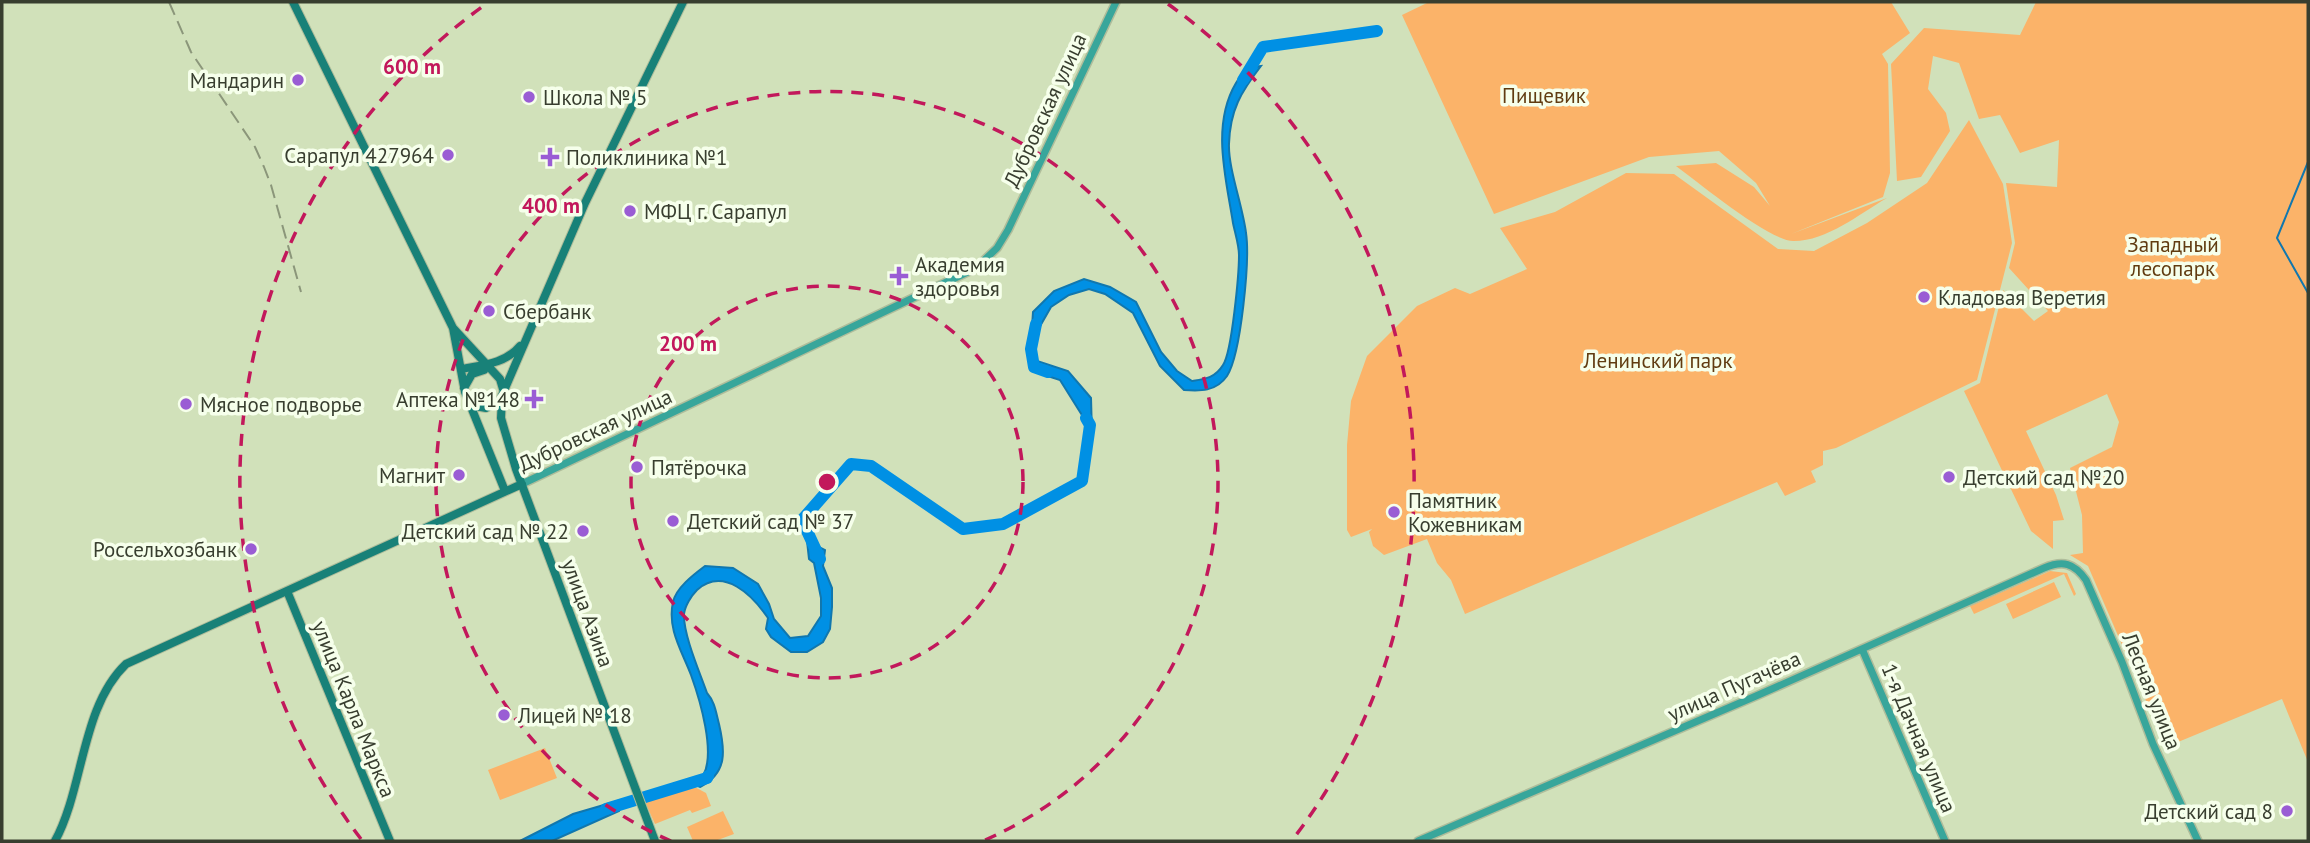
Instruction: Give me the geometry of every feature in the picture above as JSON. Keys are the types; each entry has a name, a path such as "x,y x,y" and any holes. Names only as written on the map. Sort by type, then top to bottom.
{"main road":[{"path":"292,2 453,328 467,398 505,491"},
{"path":"467,398 475,406 486,408 496,404 503,392 585,204 683,2"},
{"path":"461,369 488,365 511,357 534,319"},
{"path":"453,328 496,375 503,392"},
{"path":"464,388 468,378 476,371 487,370 496,375"},
{"name":"улица Азина","path":"503,392 500,407 503,429 655,841"},
{"name":"Дубровская улица","path":"55,841 101,702 116,674 126,664 522,484"},
{"name":"улица Карла Маркса","path":"287,591 390,841"}],"street":[{"name":"Дубровская улица","path":"522,484 976,268 997,248 1008,230 1116,2"},
{"name":"улица Пугачёва","path":"1418,841 2044,568 2064,563"},
{"name":"Лесная улица","path":"2064,563 2078,569 2086,580 2122,662 2153,744 2198,841"},
{"name":"1-я Дачная улица","path":"1862,649 1945,841"}],"green space":[{"name":"Пищевик","path":"1429,2 1891,2 1910,33 1882,54 1888,64 1890,173 1883,197 1791,234 1887,198 1819,237 1794,241 1783,239 1752,222 1676,166 1716,163 1754,187 1770,206 1756,183 1719,151 1649,157 1494,214 1402,15"},
{"name":"Западный лесопарк","path":"2036,2 2308,2 2308,762 2282,699 2166,747 2088,566 2070,555 2083,553 2082,515 2070,468 2112,447 2119,422 2107,394 2026,431 2056,495 2064,520 2053,521 2053,549 2031,531 1964,391 1980,383 2003,290 2034,321 2048,311 2009,268 2015,243 2006,183 2057,187 2059,140 2020,153 2000,115 1979,119 1959,63 1933,56 1928,89 1946,113 1950,131 1921,177 1897,181 1891,64 1924,28 2020,35"},
{"name":"Ленинский парк","path":"1969,120 2003,184 2012,243 1977,380 1836,448 1823,451 1823,465 1811,471 1816,482 1785,496 1777,482 1465,614 1451,580 1437,563 1427,539 1384,555 1373,546 1369,532 1372,529 1351,537 1347,530 1347,445 1351,401 1367,356 1417,306 1455,288 1470,294 1527,269 1500,228 1555,212 1626,173 1674,174 1778,249 1814,251 1867,223 1927,183"},
{"path":"2050,571 2067,573 2076,594 2074,596 2064,574 1974,614 1970,606"},
{"path":"2054,582 2061,597 2013,619 2006,604"},
{"path":"545,748 557,778 500,800 488,770"},
{"path":"691,785 706,793 711,806 692,813 690,810 655,824 644,800"},
{"path":"723,811 734,834 715,841 693,841 687,827"}],"water":[{"path":"1261,66 1238,102 1230,132 1229,154 1246,233 1247,264 1236,348 1232,365 1223,381 1207,389 1184,390 1160,366 1133,313 1105,294 1089,289 1069,295 1051,307 1031,342 1033,312 1054,291 1084,279 1110,287 1136,302 1161,352 1177,371 1192,381 1217,373 1226,357 1232,329 1239,255 1222,152 1224,116 1228,99 1238,79 1249,69"},
{"path":"1034,360 1068,371 1091,398 1092,434 1085,434 1085,420 1060,380 1035,372"},
{"path":"807,541 825,550 823,566 832,588 832,607 830,629 823,642 807,652 791,652 771,637 766,629 768,618 762,609 746,593 727,583 707,583 697,590 687,604 684,614 686,632 692,654 715,708 723,752 716,775 700,787 693,784 693,779 703,776 707,766 707,741 698,698 674,631 672,612 675,597 686,582 705,566 733,568 758,584 774,619 790,638 808,636 821,616 821,598 814,563 809,559"},
{"path":"624,799 619,811 552,841 520,841 573,814"}],"waterway":[{"path":"1243,80 1263,47 1377,31"},
{"path":"2308,162 2277,238 2308,293"},
{"path":"1036,324 1031,349 1034,367 1048,372"},
{"path":"820,559 802,520 851,464 871,466 963,529 1003,524 1082,481 1090,425 1086,418"},
{"path":"606,809 708,776"}],"railway":[{"path":"169,2 191,52 255,147 271,185 301,292"}],"place":[{"name":"Мандарин","path":"298,80"},
{"name":"Школа № 5","path":"529,97"},
{"name":"Сарапул 427964","path":"448,155"},
{"name":"Поликлиника №1","path":"550,157"},
{"name":"МФЦ г. Сарапул","path":"630,211"},
{"name":"Академия здоровья","path":"899,276"},
{"name":"Кладовая Веретия","path":"1924,297"},
{"name":"Сбербанк","path":"489,311"},
{"name":"Аптека №148","path":"534,399"},
{"name":"Мясное подворье","path":"186,404"},
{"name":"Пятёрочка","path":"637,467"},
{"name":"Магнит","path":"459,475"},
{"name":"Детский сад №20","path":"1949,477"},
{"name":"Памятник Кожевникам","path":"1394,512"},
{"name":"Детский сад № 37","path":"673,521"},
{"name":"Детский сад № 22","path":"583,531"},
{"name":"Россельхозбанк","path":"251,549"},
{"name":"Лицей № 18","path":"504,715"},
{"name":"Детский сад 8","path":"2287,811"}]}
